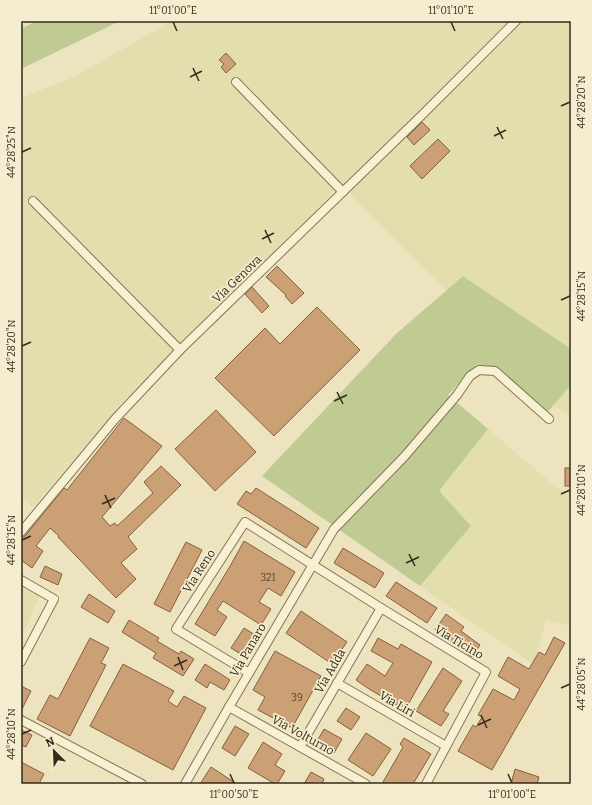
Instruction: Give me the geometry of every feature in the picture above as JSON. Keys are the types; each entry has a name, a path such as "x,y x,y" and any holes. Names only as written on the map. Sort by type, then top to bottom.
{"street":[{"name":"Via Genova","path":"21,532 115,419 180,350 423,114 516,21"},
{"path":"236,82 343,192"},
{"path":"32,201 180,350"},
{"name":"Via Panaro","path":"185,784 334,529 404,457 457,395 470,376 479,370 495,371 549,419"},
{"name":"Via Reno","path":"249,673 176,629 245,522 312,565"},
{"name":"Via Ticino","path":"312,565 486,672 426,784"},
{"path":"21,580 54,598 21,662"},
{"name":"Via Adda","path":"300,747 380,608"},
{"name":"Via Liri","path":"337,683 446,746"},
{"name":"Via Volturno","path":"229,707 366,784"},
{"path":"21,720 142,784"}],"shaded area":[{"path":"169,21 571,21 571,349 463,276 446,290 341,185 124,400 33,507 21,498 21,98 76,76"},
{"path":"571,385 571,414 553,406"},
{"path":"488,429 558,489 571,493 571,626 546,620 534,665 420,586 471,526 439,491"},
{"path":"21,574 43,588 21,639"}],"green space":[{"path":"36,21 120,21 21,69 21,29"},
{"path":"463,276 571,349 571,385 546,414 477,364 448,395 488,429 439,491 471,526 420,586 262,476 396,334"}],"building":[{"path":"226,53 236,64 226,73 221,67 224,64 219,60"},
{"path":"422,122 430,130 414,145 407,137"},
{"path":"438,139 450,151 422,179 410,166"},
{"path":"277,266 304,293 292,304 285,296 286,295 266,277"},
{"path":"252,287 269,306 262,313 245,294"},
{"path":"317,307 360,350 274,436 215,378 265,328 280,344"},
{"path":"216,410 256,452 215,491 175,449"},
{"path":"124,418 162,446 102,517 110,526 115,523 117,526 153,493 144,482 161,466 181,485 128,537 137,549 121,563 136,579 116,598 50,528 36,546 43,551 32,568 21,560 21,538 25,536 64,488 67,490"},
{"path":"565,468 571,468 571,486 565,486"},
{"path":"256,488 319,528 306,548 237,504 246,491 251,494"},
{"path":"244,541 295,572 281,596 268,588 259,602 271,609 261,625 223,601 217,610 227,617 215,636 195,624"},
{"path":"186,542 202,550 170,612 154,604"},
{"path":"343,548 384,573 375,588 334,563"},
{"path":"45,566 62,574 58,585 40,577"},
{"path":"396,582 437,608 427,623 386,596"},
{"path":"89,594 115,611 108,623 81,607"},
{"path":"301,611 347,642 332,664 286,633"},
{"path":"446,614 464,627 461,631 480,645 472,657 435,630"},
{"path":"129,620 159,638 157,641 179,654 181,651 194,659 183,676 153,658 156,653 122,632"},
{"path":"244,628 257,636 244,656 231,648"},
{"path":"554,637 565,643 492,770 458,751 473,725 476,727 482,717 478,715 493,689 514,700 520,689 498,676 508,657 529,669 539,652 545,655"},
{"path":"90,638 109,648 101,663 106,665 70,736 37,719 50,695 58,699"},
{"path":"378,638 398,649 401,644 432,662 405,710 356,680 367,664 385,676 393,663 371,651"},
{"path":"275,651 321,676 292,728 258,710 265,697 253,690"},
{"path":"123,664 174,691 168,701 177,707 184,696 206,708 173,770 90,726"},
{"path":"205,664 230,680 224,690 210,682 207,688 195,680"},
{"path":"443,668 462,681 443,711 449,714 441,726 416,711"},
{"path":"21,686 31,691 21,711"},
{"path":"346,708 360,717 351,730 337,721"},
{"path":"235,726 249,734 235,756 222,748"},
{"path":"324,729 342,739 334,753 316,743"},
{"path":"21,730 32,735 26,747 21,745"},
{"path":"366,733 391,749 373,776 348,760"},
{"path":"404,738 431,754 413,784 386,784 383,782 403,747 400,744"},
{"path":"263,742 282,754 275,765 285,771 277,784 248,768"},
{"path":"21,762 44,774 39,784 21,784"},
{"path":"211,767 237,784 200,784"},
{"path":"515,769 539,777 537,784 511,784"},
{"path":"311,772 324,779 322,784 304,784"}]}
